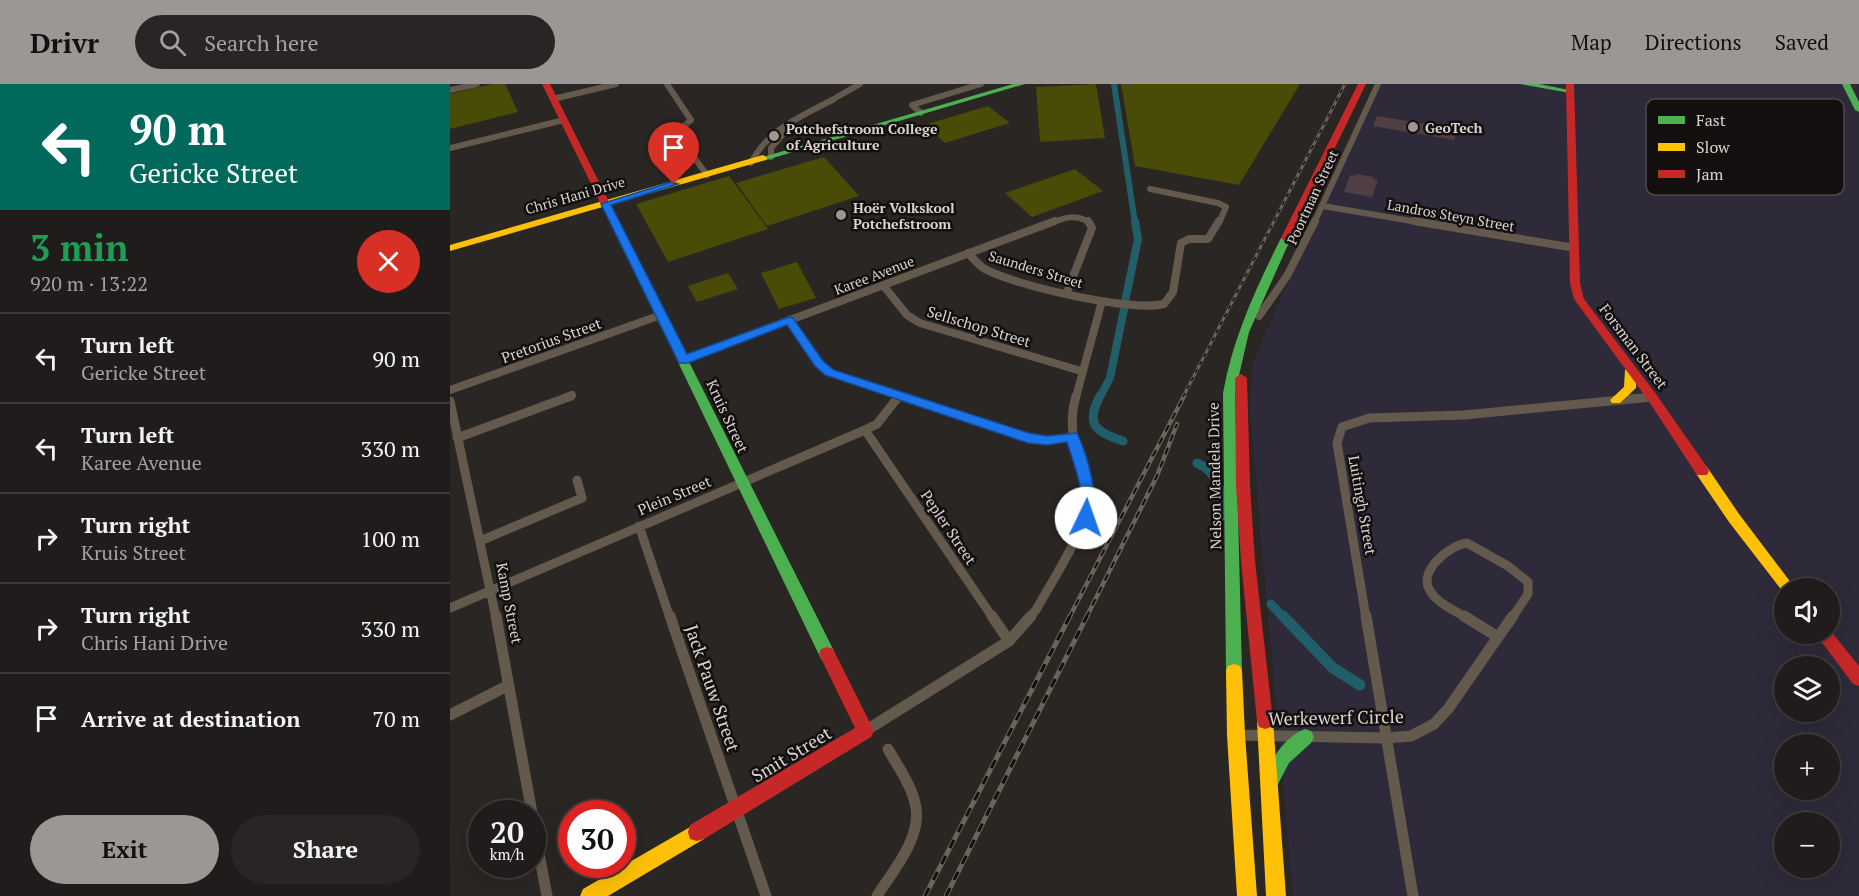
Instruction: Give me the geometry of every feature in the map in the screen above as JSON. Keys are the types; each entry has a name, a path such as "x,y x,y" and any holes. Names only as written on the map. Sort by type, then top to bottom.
{"main road":[{"name":"Kruis Street","path":"546,84 865,731"},
{"name":"Chris Hani Drive","path":"450,248 1021,84"},
{"name":"Nelson Mandela Drive","path":"1247,896 1236,735 1228,405 1234,356 1249,314 1362,84"},
{"name":"Nelson Mandela Drive","path":"1276,896 1267,736 1248,561 1240,410 1244,357 1259,316 1370,84"},
{"path":"1524,84 1570,88"},
{"name":"Forsman Street","path":"1570,88 1575,283 1579,299 1652,397 1734,518 1780,578"},
{"path":"1853,91 1859,110"},
{"path":"1616,400 1625,396 1631,388 1633,381 1631,370"},
{"path":"1832,644 1859,679"},
{"name":"Smit Street","path":"590,896 865,731"},
{"path":"1270,784 1283,757 1305,737"}],"street":[{"path":"450,90 477,84"},
{"path":"553,99 616,84"},
{"path":"667,84 691,120 676,133 707,175"},
{"path":"751,163 756,152 770,136 860,84"},
{"path":"921,113 912,105 981,84"},
{"name":"Poortman Street","path":"1259,316 1280,290 1323,206 1378,84"},
{"path":"771,157 770,153 775,143 799,118"},
{"path":"450,148 564,120"},
{"name":"Saunders Street","path":"968,253 986,269 1102,301 1124,306 1152,308 1166,303 1172,294 1181,243 1189,239 1208,239 1226,212 1226,207 1218,203 1150,189"},
{"name":"Landros Steyn Street","path":"1323,206 1575,248"},
{"name":"Karee Avenue","path":"683,360 968,253 1061,219 1074,217 1087,220 1092,228 1067,292"},
{"name":"Sellschop Street","path":"883,285 907,315 920,323 1081,371"},
{"name":"Smit Street","path":"865,731 1009,641 1036,610 1076,538 1089,507 1089,495 1072,437 1072,410 1102,301"},
{"name":"Pretorius Street","path":"450,390 661,315"},
{"path":"789,320 824,369 898,396 1028,438 1047,441 1072,437"},
{"path":"457,438 572,395"},
{"name":"Plein Street","path":"450,608 865,430 877,424 898,396"},
{"name":"Luitingh Street","path":"1413,896 1337,443 1338,434 1349,423 1370,418 1464,415 1652,397"},
{"name":"Kamp Street","path":"450,401 491,590 530,800"},
{"name":"Pepler Street","path":"865,430 1009,641"},
{"path":"480,541 582,498 577,480"},
{"name":"Jack Pauw Street","path":"639,526 766,896"},
{"name":"Werkewerf Circle","path":"1236,735 1386,738 1411,735 1434,724 1448,709 1499,637 1528,594 1529,586 1526,579 1467,543 1459,543 1445,553 1429,575 1427,584 1430,592 1437,600 1499,637"},
{"path":"450,715 509,685"},
{"path":"877,896 911,837 917,811 915,800 888,749"},
{"name":"Kamp Street","path":"544,878 547,896"}],"shaded area":[{"path":"492,84 505,84 518,112 450,129 450,94"},
{"path":"1096,84 1105,138 1040,142 1036,87"},
{"path":"1121,84 1300,84 1239,185 1135,166"},
{"path":"1379,84 1859,84 1859,896 1293,896 1250,414 1252,366"},
{"path":"988,106 1010,123 945,143 924,125"},
{"path":"824,157 859,196 767,226 736,183"},
{"path":"1075,169 1103,191 1032,217 1005,193"},
{"path":"729,176 768,229 668,262 636,204"},
{"path":"797,262 816,298 779,309 761,273"},
{"path":"728,273 738,289 697,302 688,286"}],"building":[{"name":"GeoTech","path":"1377,116 1457,129 1454,140 1373,126"},
{"path":"1356,174 1374,177 1373,179 1378,180 1372,197 1344,192 1350,175 1355,176"}],"waterway":[{"path":"1114,84 1135,223"},
{"path":"1125,302 1138,239 1135,221"},
{"path":"1100,397 1110,378 1124,309"},
{"path":"1100,396 1093,414 1095,426 1105,434 1123,441"},
{"path":"1197,463 1205,467 1215,478 1222,500 1223,516"},
{"path":"1271,604 1284,618"},
{"path":"1283,616 1333,668 1360,685"}],"railway":[{"path":"1183,397 1345,84"},
{"path":"1069,618 1184,396"},
{"path":"1087,616 1157,476 1177,424"},
{"path":"925,896 1070,616"},
{"path":"946,896 1087,616"}],"traffic: fast":[{"path":"763,158 1021,84"},
{"path":"1524,84 1570,91"},
{"path":"1846,84 1859,110"},
{"path":"1234,671 1229,393 1232,372 1244,332 1259,294 1286,238"},
{"path":"656,306 827,654"},
{"path":"1271,780 1283,757 1305,737"}],"traffic: slow":[{"path":"450,248 763,158"},
{"path":"1616,400 1630,388 1631,370"},
{"path":"1702,471 1734,518 1780,578"},
{"path":"1234,671 1247,896"},
{"path":"1265,721 1276,896"},
{"path":"590,896 697,832"}],"traffic: jam":[{"path":"546,84 656,306"},
{"path":"1286,238 1362,84"},
{"path":"1570,84 1575,283 1579,299 1652,397 1702,471"},
{"path":"1241,378 1243,486 1248,561 1265,721"},
{"path":"1832,644 1859,679"},
{"path":"697,832 865,731 827,654"}],"place":[{"name":"GeoTech","path":"1413,127"},
{"name":"Potchefstroom College of Agriculture","path":"774,136"},
{"name":"Hoër Volkskool Potchefstroom","path":"841,215"}],"route":[{"path":"674,184 605,204 683,360 789,320 819,363 830,372 1028,438 1047,441 1072,437 1089,495 1086,518"}]}
